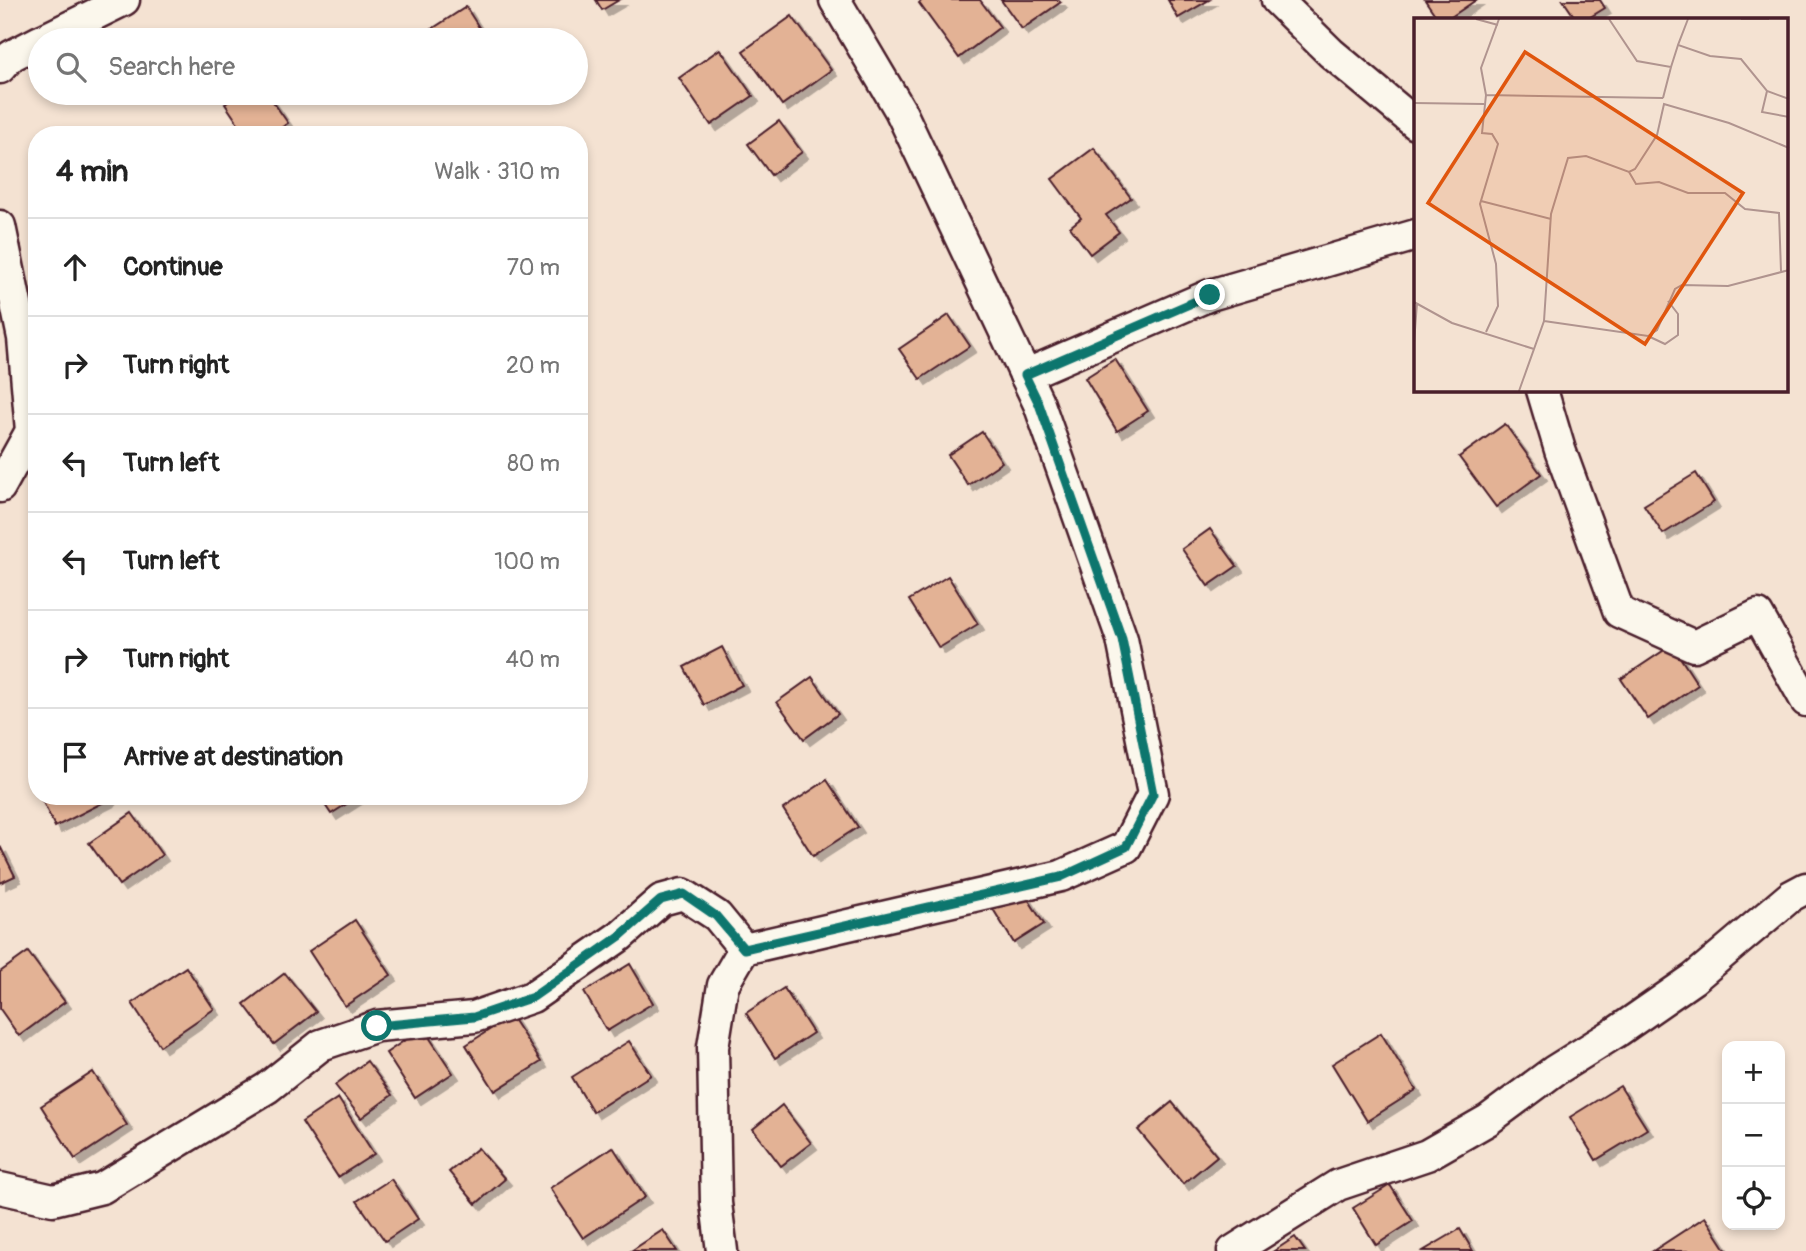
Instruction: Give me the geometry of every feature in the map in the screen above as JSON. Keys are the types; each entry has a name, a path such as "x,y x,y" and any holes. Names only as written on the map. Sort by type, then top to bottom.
{"street":[{"path":"67,28 124,0"},
{"path":"722,1251 716,1203 713,1047 723,985 744,949 1061,877 1126,847 1153,794 1122,639 1039,404 900,110 835,0"},
{"path":"1277,0 1331,53 1414,122"},
{"path":"4,59 28,47"},
{"path":"0,226 11,338 28,418"},
{"path":"1025,375 1210,295 1414,236"},
{"path":"1543,392 1560,450 1619,612 1694,646 1758,615 1806,701"},
{"path":"0,487 28,437"},
{"path":"1233,1251 1338,1185 1427,1155 1488,1120 1554,1071 1693,979 1791,896 1806,888"},
{"path":"0,1188 53,1200 102,1188 267,1088 321,1045 377,1026 474,1017 533,997 620,936 661,900 684,894 716,916 744,949"}],"building":[{"path":"596,0 619,0 602,10"},
{"path":"922,0 980,0 1000,27 959,58 919,3"},
{"path":"1001,0 1059,0 1061,2 1022,29"},
{"path":"1168,0 1209,0 1178,18"},
{"path":"1425,0 1476,0 1449,18 1437,18"},
{"path":"1563,0 1600,0 1605,8 1589,18 1575,18"},
{"path":"466,7 479,28 434,28"},
{"path":"792,16 831,70 782,105 743,51"},
{"path":"720,49 753,96 711,125 679,78"},
{"path":"226,105 275,105 288,123 284,126 240,126"},
{"path":"779,121 802,152 771,175 748,144"},
{"path":"1094,148 1131,198 1106,215 1119,232 1090,254 1070,227 1081,218 1052,179"},
{"path":"949,315 970,346 920,379 899,349"},
{"path":"1115,359 1148,411 1117,431 1085,378"},
{"path":"1505,424 1541,474 1496,507 1459,457"},
{"path":"982,432 1002,462 968,485 948,455"},
{"path":"1696,473 1714,502 1663,534 1644,505"},
{"path":"1210,529 1237,566 1208,586 1182,549"},
{"path":"948,576 978,624 939,648 909,600"},
{"path":"1672,645 1698,685 1648,719 1621,679"},
{"path":"722,647 742,685 704,705 684,667"},
{"path":"812,677 838,714 804,739 777,702"},
{"path":"827,780 858,827 813,856 783,809"},
{"path":"44,805 98,805 55,827"},
{"path":"325,805 345,805 331,814"},
{"path":"132,813 162,855 119,885 89,843"},
{"path":"0,846 15,876 0,883"},
{"path":"1023,891 1044,924 1014,943 993,909"},
{"path":"355,920 391,975 345,1006 309,951"},
{"path":"28,952 65,1002 19,1036 0,1009 0,972"},
{"path":"630,964 653,1003 607,1031 584,992"},
{"path":"186,967 214,1009 160,1046 132,1003"},
{"path":"285,973 316,1012 274,1044 244,1004"},
{"path":"784,988 813,1033 775,1058 746,1013"},
{"path":"511,1016 541,1062 495,1091 466,1045"},
{"path":"423,1028 453,1073 415,1098 386,1053"},
{"path":"1381,1033 1416,1090 1367,1121 1332,1064"},
{"path":"629,1041 651,1075 593,1112 572,1077"},
{"path":"367,1061 392,1095 361,1118 335,1085"},
{"path":"93,1072 127,1125 75,1159 41,1106"},
{"path":"1620,1086 1647,1129 1596,1160 1570,1117"},
{"path":"338,1098 374,1154 338,1177 302,1122"},
{"path":"1172,1102 1217,1156 1183,1184 1138,1130"},
{"path":"782,1105 811,1143 781,1166 753,1129"},
{"path":"613,1147 645,1197 583,1238 550,1188"},
{"path":"478,1148 505,1179 476,1204 449,1172"},
{"path":"391,1179 418,1219 385,1241 357,1201"},
{"path":"1390,1185 1413,1221 1376,1245 1353,1208"},
{"path":"1705,1217 1727,1251 1653,1251"},
{"path":"1460,1229 1473,1251 1423,1251"},
{"path":"663,1230 677,1251 631,1251"},
{"path":"1295,1237 1305,1251 1274,1251"}],"route":[{"path":"377,1026 474,1017 533,997 620,936 661,900 684,894 716,916 744,949 1061,877 1126,847 1153,794 1122,639 1039,404 1025,375 1210,295"}]}
